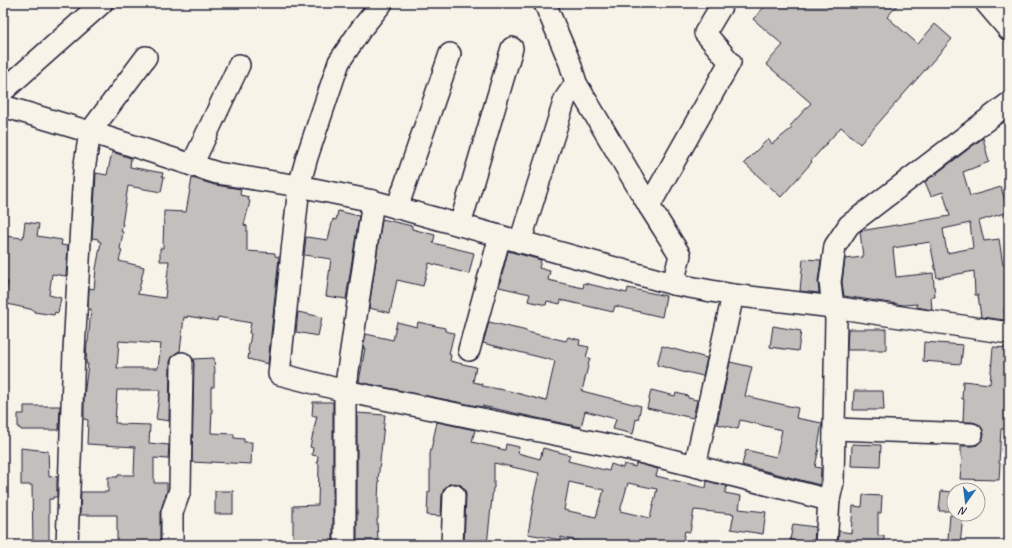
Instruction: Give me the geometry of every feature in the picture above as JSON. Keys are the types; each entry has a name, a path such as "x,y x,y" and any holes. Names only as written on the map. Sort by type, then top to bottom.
{"street":[{"path":"3,91 102,3"},
{"path":"382,3 361,28 339,62 307,157 299,186 279,374 345,392 632,450 829,500"},
{"path":"544,3 570,63 576,83 680,255 673,284"},
{"path":"649,206 730,62 705,33 723,3"},
{"path":"986,3 1009,30"},
{"path":"460,225 512,48"},
{"path":"397,208 450,54"},
{"path":"67,545 75,330 84,170 90,132 146,57"},
{"path":"192,165 238,66"},
{"path":"469,350 510,239 565,99 576,83"},
{"path":"826,545 829,500 833,482 836,318 830,282 834,246 849,224 1009,103"},
{"path":"3,106 217,173 299,186 373,202 673,284 733,296 833,307 1009,333"},
{"path":"345,545 345,392 373,202"},
{"path":"695,466 733,296"},
{"path":"172,545 172,513 180,490 182,363"},
{"path":"834,429 972,434"},
{"path":"452,545 454,495"}],"building":[{"path":"768,3 899,3 887,17 918,44 935,24 952,39 860,144 841,127 781,197 744,163 768,139 772,144 792,128 790,126 811,103 766,64 783,45 753,19"},
{"path":"983,138 989,162 963,172 970,196 1001,187 1008,212 979,221 984,241 999,239 1003,265 1009,265 1009,309 1004,309 1005,320 981,317 978,295 975,295 974,271 937,278 930,242 893,248 896,277 933,273 935,297 931,297 932,310 917,307 917,304 904,305 844,296 842,282 845,259 863,257 860,231 950,216 943,192 931,196 925,182 931,177 937,175 937,173","holes":["970,223 973,248 947,253 943,229"]},
{"path":"112,152 131,158 130,167 163,173 162,176 164,177 161,192 128,186 121,231 123,232 120,249 122,250 119,261 144,267 138,294 165,298 169,261 160,261 160,248 163,248 164,211 186,212 192,178 215,185 241,189 240,195 249,197 248,200 250,201 244,225 247,226 247,251 275,253 275,256 279,257 268,364 248,359 251,323 218,317 217,321 187,316 187,318 184,317 180,351 172,357 170,362 169,421 156,419 160,390 117,390 115,423 150,425 149,443 169,445 168,459 154,458 154,483 167,483 167,491 160,513 160,545 117,545 117,515 80,515 81,492 108,492 108,477 118,477 118,475 134,475 135,447 87,444 88,420 84,419 84,397 88,364 86,364 87,342 91,309 88,309 89,288 94,289 101,242 98,241 98,239 92,238 96,173 107,175","holes":["119,341 161,344 158,368 117,368"]},
{"path":"338,211 359,216 346,299 326,296 331,259 304,255 306,237 328,240 333,219 336,220"},
{"path":"382,219 412,226 412,229 435,235 433,243 474,253 469,274 429,263 423,286 397,280 390,313 369,308"},
{"path":"25,222 39,224 37,236 62,240 61,245 68,246 66,276 52,274 49,295 61,298 58,313 55,312 54,315 34,312 34,310 3,303 8,282 3,281 3,244 5,236 23,238"},
{"path":"508,251 541,260 539,268 550,271 548,280 583,288 584,283 627,293 628,288 666,296 662,317 615,306 613,312 561,300 560,304 547,301 546,305 528,301 530,294 499,287"},
{"path":"803,259 821,260 818,281 819,293 800,291"},
{"path":"298,312 322,317 318,336 296,332"},
{"path":"397,322 417,327 418,322 445,328 445,331 454,333 449,354 451,355 450,361 476,367 473,382 482,384 482,386 509,391 546,401 555,361 483,343 489,322 566,341 568,337 580,340 579,345 589,347 586,357 590,358 582,391 641,406 638,420 636,419 633,434 613,429 616,419 585,411 581,427 359,382 366,334 393,340"},
{"path":"773,326 801,331 798,351 770,347"},
{"path":"848,329 886,329 886,350 847,350"},
{"path":"924,342 963,345 961,364 923,361"},
{"path":"662,346 707,358 703,376 657,365"},
{"path":"993,347 1009,348 1009,429 1001,429 999,480 960,479 962,457 961,446 977,445 982,440 984,434 982,428 978,424 963,422 963,381 990,384"},
{"path":"214,358 214,387 211,387 211,433 234,434 234,438 244,439 244,442 252,442 251,464 192,462 193,359"},
{"path":"730,362 752,367 745,396 798,408 796,418 822,423 815,467 821,468 820,485 742,465 746,450 776,457 782,430 740,420 738,429 717,424"},
{"path":"651,390 675,396 676,393 697,400 693,418 647,408"},
{"path":"854,391 883,391 884,410 853,410"},
{"path":"313,402 333,402 333,545 315,545 315,541 293,541 293,506 318,505 318,456 312,455 313,448 310,447 317,416 312,416"},
{"path":"24,406 60,406 59,430 21,430 18,428 18,414 24,414"},
{"path":"357,413 385,415 378,480 378,541 357,541"},
{"path":"437,422 475,430 472,442 505,450 506,444 519,447 518,453 540,459 543,448 570,455 568,461 609,471 611,464 623,468 624,464 635,467 636,463 658,469 656,476 706,488 707,481 727,486 725,493 741,496 739,509 766,512 763,534 731,529 734,514 694,510 690,532 685,531 682,545 592,545 561,537 561,540 528,534 533,499 539,473 494,463 494,488 487,545 464,545 466,495 465,490 461,485 455,483 449,484 444,489 442,495 441,516 427,515 428,492 430,492 430,454","holes":["569,482 604,490 596,517 564,510","628,483 657,489 650,518 620,511"]},
{"path":"852,444 881,445 880,467 851,466"},
{"path":"21,448 48,451 49,477 57,476 57,497 49,499 49,545 33,545 32,485 21,485"},
{"path":"215,491 233,491 233,514 215,514"},
{"path":"941,491 946,491 946,511 939,511"},
{"path":"863,495 882,496 881,513 878,513 878,536 884,536 884,545 838,545 839,531 851,533 853,506 862,507"},
{"path":"949,522 962,522 960,545 948,545"},
{"path":"793,524 815,527 814,543 790,540"}]}
